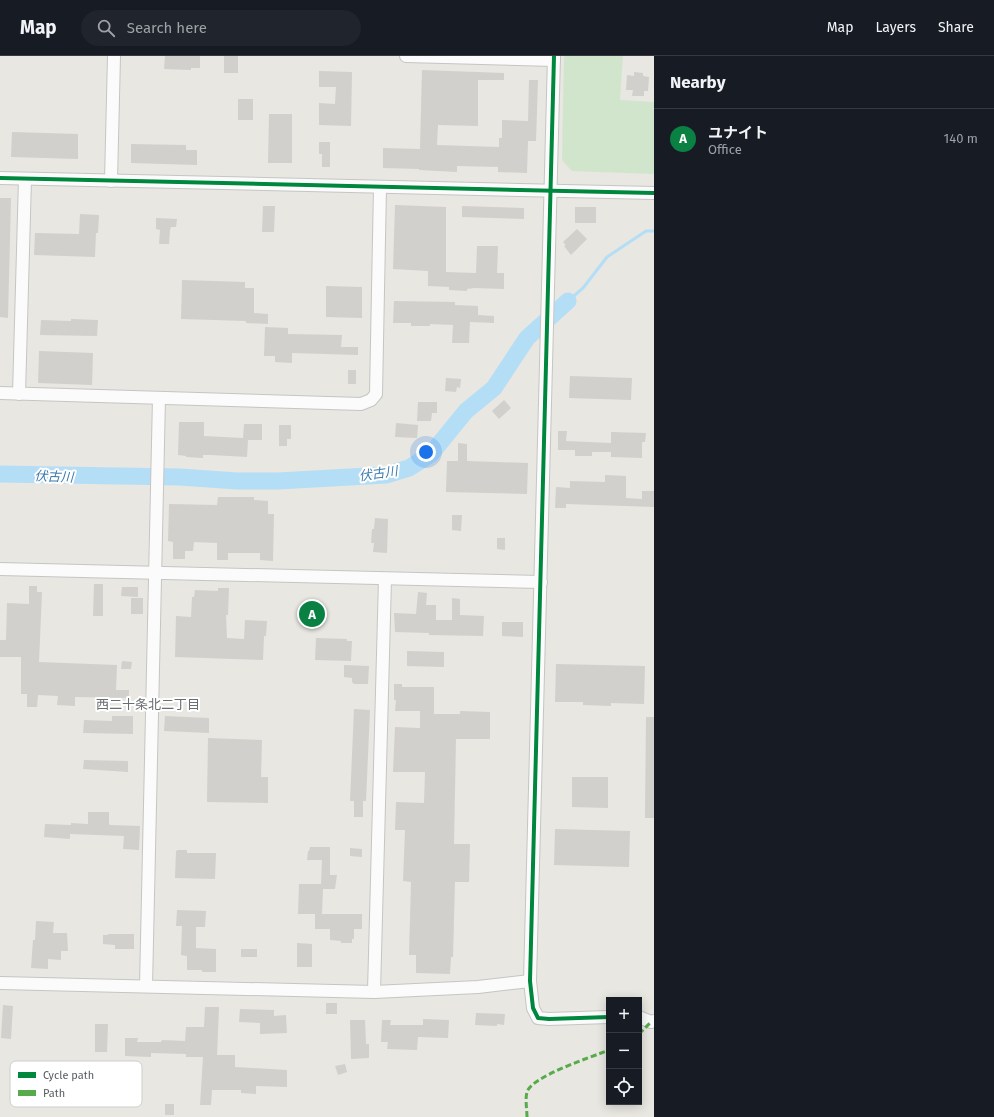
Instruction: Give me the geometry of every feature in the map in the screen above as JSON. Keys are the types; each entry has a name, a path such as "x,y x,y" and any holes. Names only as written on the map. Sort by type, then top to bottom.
{"street":[{"path":"111,181 114,56"},
{"path":"406,56 554,58 530,981 533,1008 538,1018 606,1017"},
{"path":"0,178 654,193"},
{"path":"19,394 25,179"},
{"path":"0,394 362,404 370,400 376,394 380,187"},
{"path":"146,986 159,398"},
{"path":"0,569 541,582"},
{"path":"374,992 385,579"},
{"path":"0,983 374,992 478,987 530,981"},
{"path":"642,1018 650,1022 654,1021"}],"green space":[{"path":"564,56 623,56 620,100 654,102 654,174 572,171 562,160"}],"building":[{"path":"165,56 200,56 200,68 191,68 191,70 164,69"},
{"path":"224,56 238,56 238,73 224,73"},
{"path":"422,70 504,73 504,80 478,80 478,126 438,125 437,145 499,147 499,138 502,138 502,120 528,121 529,80 538,80 536,141 528,141 527,173 498,172 498,167 457,166 457,172 383,168 383,148 420,149"},
{"path":"319,71 352,72 351,126 319,125 319,103 335,104 336,87 319,87"},
{"path":"634,72 643,73 643,76 649,77 648,91 644,91 644,96 632,96 633,90 626,90 627,75 634,76"},
{"path":"238,99 253,99 253,120 238,120"},
{"path":"269,114 292,114 292,163 268,163"},
{"path":"12,132 78,134 78,159 11,157"},
{"path":"319,142 330,142 330,167 322,167 322,154 319,154"},
{"path":"131,144 186,145 186,150 197,150 197,165 131,163"},
{"path":"0,198 11,198 8,318 0,317"},
{"path":"395,205 446,207 446,272 476,273 477,246 498,246 497,273 504,273 504,289 474,288 467,289 467,291 449,290 449,287 428,286 428,271 393,269"},
{"path":"263,206 275,206 274,232 262,232"},
{"path":"462,206 524,208 524,219 462,217"},
{"path":"575,207 596,207 596,223 575,223"},
{"path":"80,214 99,215 98,233 96,233 95,257 34,255 35,233 79,234"},
{"path":"156,218 177,219 176,227 171,227 170,230 169,244 159,244 160,230 156,229"},
{"path":"577,229 587,239 571,255 564,246 566,245 563,242"},
{"path":"182,280 245,282 245,288 254,288 254,313 268,314 268,324 246,323 246,321 181,319"},
{"path":"326,286 362,287 362,318 326,317"},
{"path":"394,301 455,302 455,305 478,306 478,315 494,316 494,323 470,322 469,343 452,343 453,325 430,324 430,326 411,326 411,323 393,323"},
{"path":"71,319 98,320 97,336 40,335 41,320 71,321"},
{"path":"265,327 288,328 288,334 342,335 341,347 358,347 358,355 292,353 292,363 275,362 275,356 264,356"},
{"path":"39,351 93,353 92,385 38,383"},
{"path":"348,370 356,370 356,384 348,384"},
{"path":"570,376 632,378 631,400 569,398"},
{"path":"446,378 461,379 460,388 457,387 456,392 445,391"},
{"path":"504,400 511,408 499,419 492,411"},
{"path":"418,402 437,402 437,413 432,413 431,421 417,421"},
{"path":"179,422 204,422 204,436 243,438 244,424 262,424 262,440 248,440 247,457 203,455 203,458 186,457 178,455"},
{"path":"396,423 418,425 417,438 395,437"},
{"path":"279,425 291,425 291,439 287,439 287,446 279,446"},
{"path":"558,431 567,431 566,441 611,443 611,432 646,433 645,442 642,442 642,458 611,457 611,452 592,452 592,456 575,456 575,450 558,450"},
{"path":"458,443 467,444 467,461 528,463 527,494 446,492 447,461 458,461"},
{"path":"605,475 626,476 626,498 642,499 642,491 654,491 654,507 566,504 566,508 555,508 556,487 570,488 570,481 605,482"},
{"path":"218,497 254,497 254,500 268,501 268,514 274,514 273,561 260,560 260,553 228,553 228,560 217,560 217,543 194,542 193,551 185,551 185,559 173,559 173,542 168,541 169,504 217,505"},
{"path":"452,515 462,515 461,531 452,530"},
{"path":"375,518 388,519 387,553 373,552 374,543 371,543 372,529 374,529"},
{"path":"497,538 505,538 505,550 497,549"},
{"path":"94,584 103,584 103,616 93,616"},
{"path":"29,586 37,586 37,592 42,592 39,662 117,665 116,690 129,690 129,698 75,697 75,706 57,705 58,696 38,695 37,707 27,707 27,694 21,694 21,657 0,657 0,640 6,640 7,603 29,604"},
{"path":"122,587 138,587 138,597 121,596"},
{"path":"218,588 229,588 228,615 226,615 227,638 244,639 245,620 267,621 266,636 264,636 263,660 175,657 176,616 191,617 192,597 194,597 195,590 218,591"},
{"path":"418,592 427,593 426,605 436,605 436,620 452,620 452,598 460,599 460,615 484,616 483,636 429,635 429,633 395,632 394,613 416,614"},
{"path":"131,598 143,598 143,614 131,614"},
{"path":"502,622 523,622 523,637 502,636"},
{"path":"316,638 347,639 347,641 352,641 351,661 315,660"},
{"path":"407,651 444,652 444,667 407,666"},
{"path":"122,661 132,662 131,669 121,669"},
{"path":"556,664 645,666 644,704 611,703 611,706 583,705 583,702 555,702"},
{"path":"344,665 369,666 368,684 354,684 352,682 352,678 344,677"},
{"path":"394,684 402,684 402,687 434,687 434,714 460,714 460,711 490,712 490,739 456,739 454,844 470,844 469,882 455,882 453,957 451,957 450,974 416,973 416,955 409,955 411,882 403,881 405,830 395,830 396,802 424,803 425,772 393,772 395,727 420,728 420,711 395,711 396,700 394,700"},
{"path":"354,709 370,710 366,801 363,801 363,817 354,817 354,801 350,801"},
{"path":"112,716 133,716 133,734 83,733 84,720 112,721"},
{"path":"165,716 209,718 209,733 164,731"},
{"path":"646,717 654,717 654,818 645,818"},
{"path":"208,738 262,740 261,777 268,777 268,803 207,802"},
{"path":"84,760 128,761 128,772 83,769"},
{"path":"572,777 608,777 608,808 572,807"},
{"path":"88,812 109,812 110,825 140,826 139,850 123,849 124,836 70,834 70,839 44,837 45,824 88,824"},
{"path":"555,829 630,831 629,867 554,865"},
{"path":"310,847 330,847 330,875 337,875 335,889 323,889 322,914 362,914 362,929 354,929 354,939 352,939 352,943 341,943 341,941 330,940 330,929 315,929 315,914 298,914 299,884 321,884 322,860 307,860"},
{"path":"350,848 362,849 362,857 350,856"},
{"path":"187,850 187,853 216,853 215,879 175,878 176,851"},
{"path":"177,910 206,911 205,927 196,927 196,948 216,949 216,972 187,970 187,956 181,955 182,926 176,926"},
{"path":"36,921 54,922 53,933 67,933 68,951 61,951 61,960 48,959 48,969 31,968"},
{"path":"134,934 134,949 115,949 115,945 103,944 103,935"},
{"path":"297,943 312,944 312,967 297,967"},
{"path":"241,949 257,949 257,957 241,957"},
{"path":"326,1003 337,1003 337,1014 326,1014"},
{"path":"3,1005 13,1006 11,1039 1,1038"},
{"path":"205,1007 219,1007 217,1055 235,1055 235,1067 287,1070 287,1087 256,1086 256,1094 241,1093 241,1090 212,1090 211,1105 200,1105 203,1057 186,1057 186,1054 151,1053 151,1057 125,1056 125,1038 138,1038 137,1042 161,1042 162,1040 185,1041 186,1027 204,1027"},
{"path":"240,1009 274,1010 274,1016 286,1015 287,1033 260,1034 260,1023 239,1022"},
{"path":"476,1013 505,1014 504,1025 475,1025"},
{"path":"423,1019 449,1020 448,1038 418,1037 417,1050 387,1049 388,1042 381,1042 382,1020 391,1020 390,1025 423,1025"},
{"path":"350,1020 365,1020 366,1044 369,1044 369,1058 351,1059"},
{"path":"95,1024 108,1024 107,1052 95,1052"},
{"path":"345,1064 347,1072 338,1075 335,1066"},
{"path":"165,1104 174,1104 174,1115 165,1115"}],"waterway":[{"name":"伏古川","path":"568,301 583,288 607,257 646,231 654,231"},
{"name":"伏古川","path":"0,474 180,477 237,481 278,481 386,475 409,468 431,454 466,411 494,388 527,338 568,301"}],"marked path":[{"path":"640,1033 651,1022"},
{"path":"527,1117 526,1095 531,1086 551,1074 606,1051"}],"cycle path":[{"path":"554,56 530,981 533,1008 538,1018 606,1017"},
{"path":"0,178 654,193"}],"place":[{"name":"ユナイト","path":"312,614"}],"district":[{"name":"西二十条北二丁目","path":"148,704"}]}
